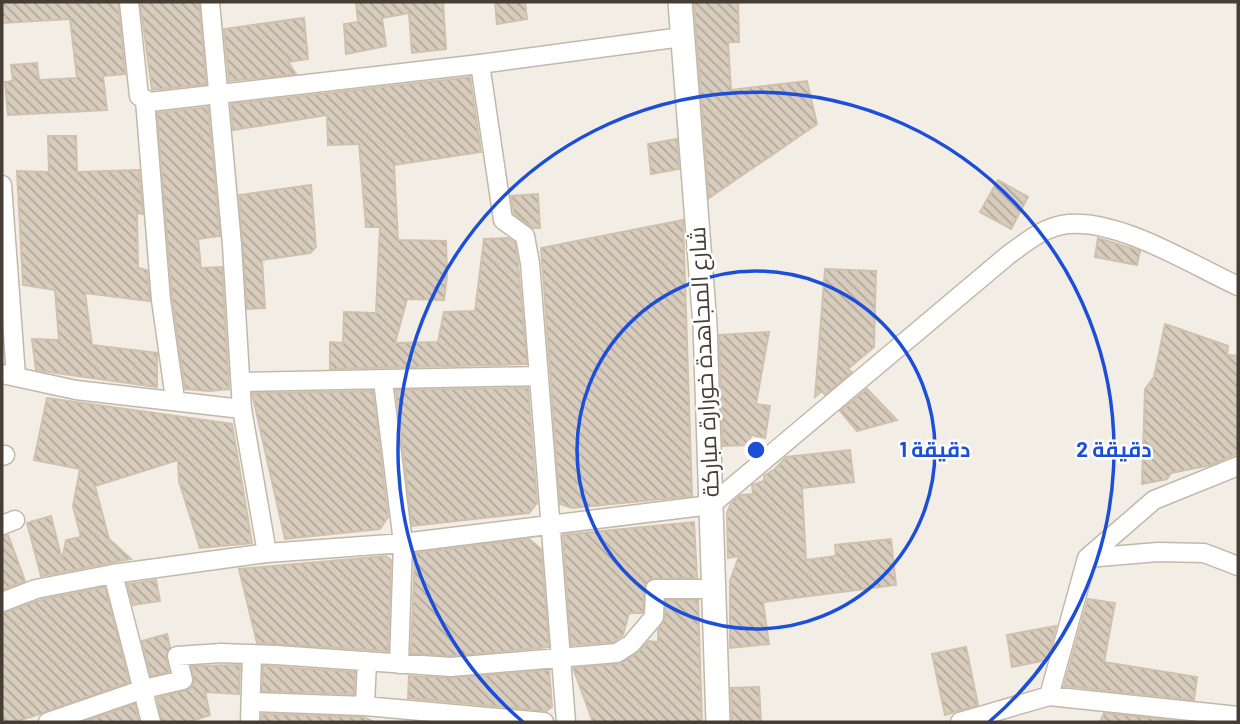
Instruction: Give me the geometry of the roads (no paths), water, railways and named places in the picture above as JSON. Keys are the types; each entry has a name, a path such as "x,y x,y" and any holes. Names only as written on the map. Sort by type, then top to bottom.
{"street":[{"path":"128,2 139,96 156,102 682,37"},
{"path":"210,2 243,382 243,409 267,553"},
{"name":"شارع المجاهدة خورارة مباركة","path":"680,2 705,325 718,722"},
{"path":"480,64 503,220 525,236 539,376 566,722"},
{"path":"145,100 161,300 175,399"},
{"path":"2,185 9,375 76,390 175,399 243,409"},
{"path":"2,602 36,589 113,574 267,553 403,543 711,505 1007,256 1049,228 1068,224 1108,229 1238,286"},
{"path":"243,382 539,376"},
{"path":"383,381 403,543 399,664"},
{"path":"1049,696 1087,558 1154,500 1235,473"},
{"path":"1087,558 1158,552 1204,552 1238,566"},
{"path":"113,574 144,689 150,722"},
{"path":"48,722 71,719 144,689 183,680 177,656 252,654 451,667 617,653 631,644 654,617 655,589 712,589"},
{"path":"250,722 252,654"},
{"path":"365,706 367,661"},
{"path":"967,721 1049,696 1238,716"},
{"path":"251,702 365,706 544,722"}]}
